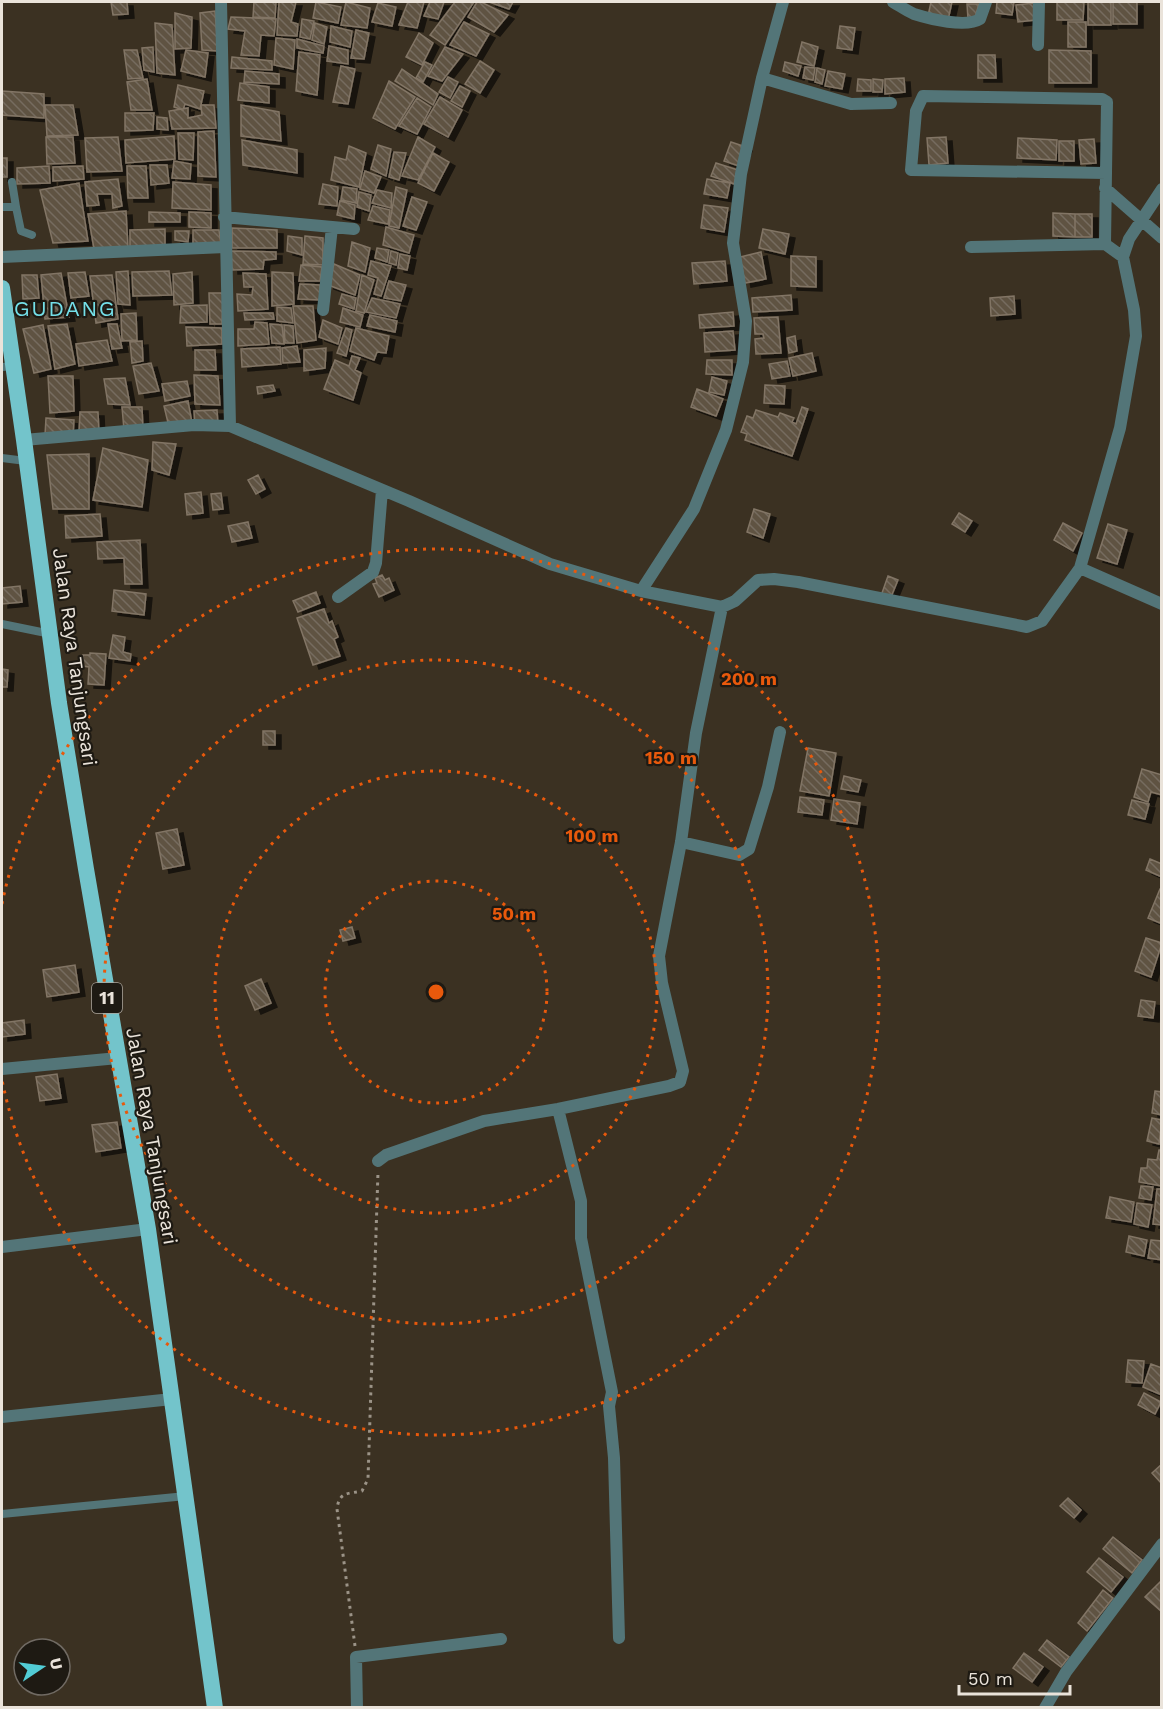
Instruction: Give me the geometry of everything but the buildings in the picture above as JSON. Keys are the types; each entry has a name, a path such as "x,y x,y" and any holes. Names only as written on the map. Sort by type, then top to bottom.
{"highway":[{"name":"Jalan Raya Tanjungsari","path":"2,288 8,367 24,440 59,703 147,1229 215,1707"}],"street":[{"path":"221,2 230,426"},
{"path":"641,591 694,509 726,430 743,362 746,321 733,243 741,174 762,78 783,2"},
{"path":"894,2 960,23 980,19 986,2"},
{"path":"1038,45 1039,2"},
{"path":"762,78 851,104 891,103"},
{"path":"1105,244 1108,108 1107,102 1102,99 922,96 916,111 911,170 1106,173"},
{"path":"1105,188 1161,238"},
{"path":"24,440 194,425 230,426 550,564 641,591 722,607 735,601 758,580 774,579 1028,627 1042,621 1080,568 1120,428 1136,336 1134,310 1124,257 1129,239 1161,189"},
{"path":"224,217 354,229"},
{"path":"323,310 332,227"},
{"path":"972,247 1105,244 1124,257"},
{"path":"2,256 225,247"},
{"path":"338,597 373,572 376,563 382,490"},
{"path":"1080,568 1161,604"},
{"path":"378,1161 386,1155 484,1121 558,1109 669,1086 677,1084 681,1079 683,1071 662,983 659,956 681,842 696,733 722,607"},
{"path":"681,842 739,855 749,849 768,787 780,732"},
{"path":"2,1069 118,1058"},
{"path":"558,1109 581,1201 581,1238 612,1392 609,1406 614,1458 619,1638"},
{"path":"2,1247 147,1229"},
{"path":"2,1417 172,1399"},
{"path":"1046,1707 1066,1672 1161,1544"},
{"path":"357,1707 357,1657 501,1639"}],"lane":[{"path":"12,182 21,231 32,235"},
{"path":"2,207 16,207"},
{"path":"2,459 26,461"},
{"path":"2,624 51,634"},
{"path":"2,1514 186,1496"}],"path":[{"path":"357,1657 337,1509 338,1500 343,1495 362,1491 368,1479 378,1161"}],"district":[{"name":"GUDANG","path":"65,308"}]}
